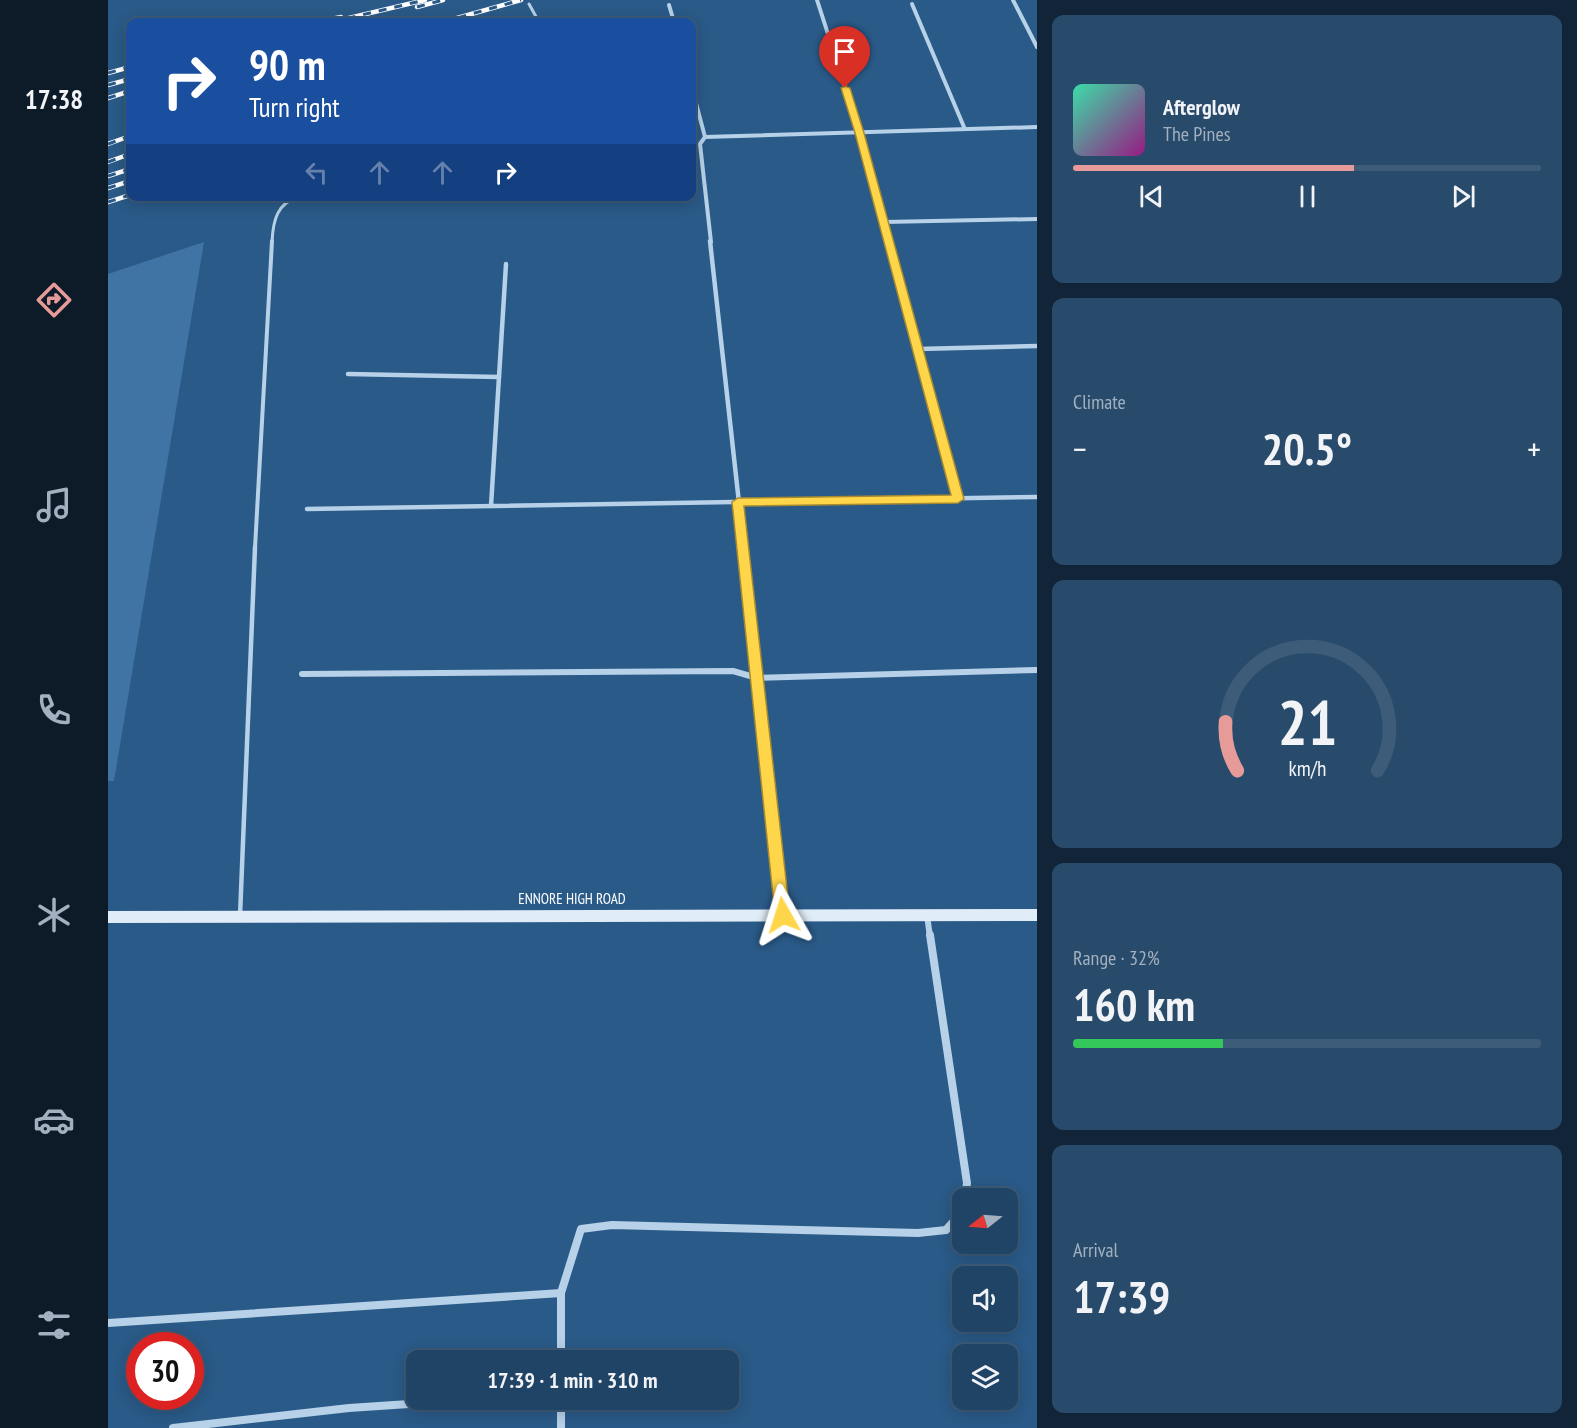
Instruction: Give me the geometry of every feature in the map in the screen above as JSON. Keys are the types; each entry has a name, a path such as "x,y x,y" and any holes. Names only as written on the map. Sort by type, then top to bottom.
{"main road":[{"name":"ENNORE HIGH ROAD","path":"108,917 1037,915"}],"street":[{"path":"817,0 860,133 958,499"},
{"path":"1012,0 1037,47"},
{"path":"912,4 964,127"},
{"path":"669,5 673,18"},
{"path":"696,103 705,137"},
{"path":"705,137 860,133 964,127 1037,127"},
{"path":"705,137 700,144 700,153 783,915"},
{"path":"884,222 1037,219"},
{"path":"491,506 506,264"},
{"path":"918,349 1037,346"},
{"path":"348,374 499,376"},
{"path":"307,509 1037,497"},
{"path":"302,674 733,671 757,678 1037,670"},
{"path":"927,915 966,1188"},
{"path":"561,1350 561,1293 581,1229 612,1225 918,1233 946,1230 952,1223"},
{"path":"108,1323 561,1293"},
{"path":"173,1428 349,1408 406,1404"},
{"path":"561,1410 561,1428"}],"lane":[{"path":"529,4 537,18"},
{"path":"240,916 258,464 273,221 279,207 287,201"}],"shaded area":[{"path":"204,242 114,781 108,781 108,274"}],"railway":[{"path":"349,18 425,0"},
{"path":"417,7 443,0"},
{"path":"457,18 521,0"},
{"path":"336,18 341,17"},
{"path":"108,73 126,68"},
{"path":"108,85 126,80"},
{"path":"108,98 126,92"},
{"path":"108,144 126,137"},
{"path":"108,162 126,155"},
{"path":"108,176 126,170"},
{"path":"108,188 126,182"},
{"path":"108,202 126,196"}],"route":[{"path":"783,915 738,502 958,499 860,133 845,88"}]}
